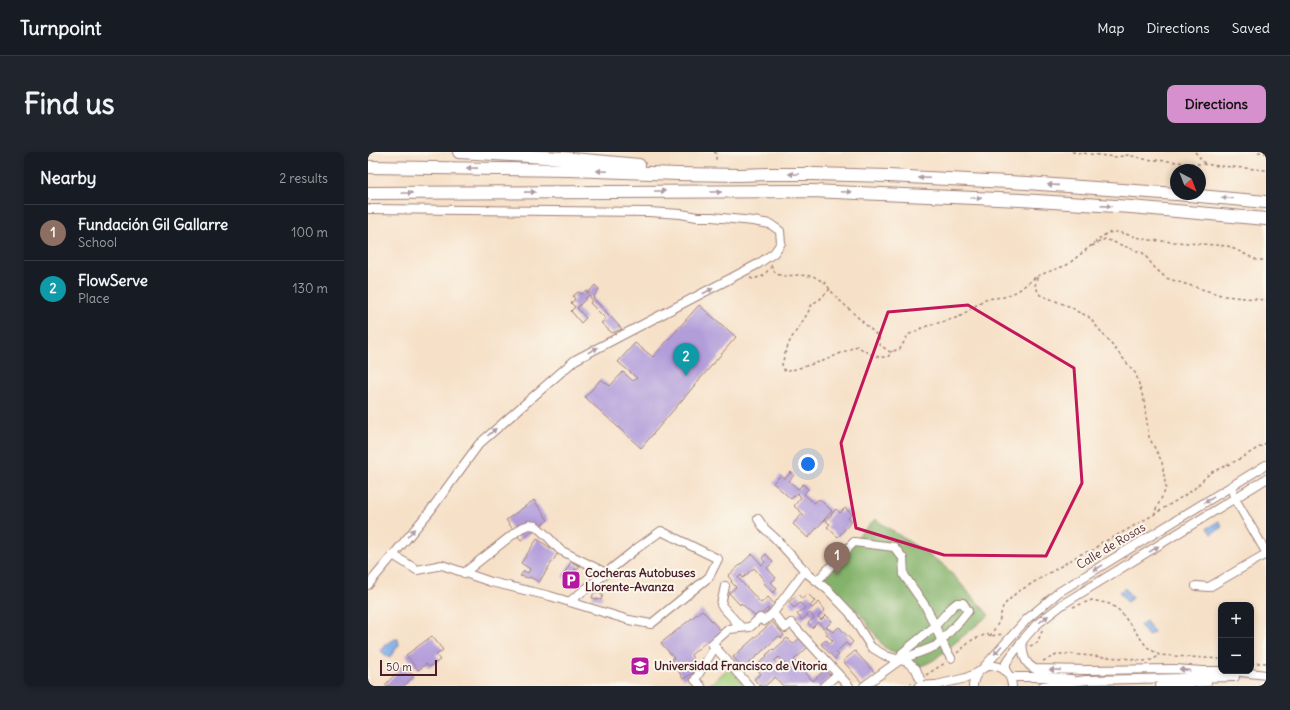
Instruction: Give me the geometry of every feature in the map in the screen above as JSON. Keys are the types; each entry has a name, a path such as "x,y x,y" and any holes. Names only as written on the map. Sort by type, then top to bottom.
{"highway":[{"path":"459,152 646,165 743,168 767,174"},
{"path":"368,167 569,170 709,175 767,174 888,176 1027,183 1170,193"},
{"path":"368,193 811,191 1021,200 1131,207 1266,219"},
{"path":"1206,197 1266,202"}],"street":[{"path":"368,209 649,212 681,214 770,224 780,231 781,243 774,253 758,264 575,360 479,444 430,511 368,585"},
{"name":"Calle de Rosas","path":"978,673 1027,619 1059,592 1266,465"},
{"name":"Calle de Rosas","path":"1008,674 1006,663 1022,641 1036,625 1063,604 1266,479"},
{"path":"1196,586 1209,587 1266,553 1235,499 1231,487"},
{"path":"758,519 764,528 776,538 805,570 850,612 870,647 886,656 907,662 916,669 920,683 933,686 966,678 978,673"},
{"path":"464,573 521,528 529,525 536,526 560,550 606,573"},
{"path":"393,555 417,570 442,565 491,582 550,596 569,602 629,620 651,624 709,577 718,559 661,530 569,602"},
{"path":"817,581 854,542 894,547 903,558 904,575 926,607 951,658"},
{"path":"749,686 712,644 729,628 750,627 760,618 764,621 773,613 805,570"},
{"path":"725,586 721,605 741,628"},
{"path":"864,686 900,660 936,646 960,621 968,610 966,606 963,603 952,607 935,626 902,653 900,660"},
{"path":"773,613 785,628 791,623 849,686"},
{"path":"1022,641 1025,661 1029,666 1035,669 1174,669 1232,671 1266,676"},
{"path":"701,686 695,680 715,648"},
{"path":"984,667 998,667 1008,674 1086,680 1266,676"},
{"path":"973,686 978,673"},
{"path":"824,686 838,674"},
{"path":"1008,674 1012,686"},
{"path":"1160,686 1266,676"},
{"path":"1043,686 1086,680"}],"path":[{"path":"714,152 716,153 716,160"},
{"path":"1072,152 1116,156 1128,155 1144,159 1205,164"},
{"path":"1196,152 1205,164"},
{"path":"1258,152 1266,153"},
{"path":"1206,164 1266,170"},
{"path":"770,256 771,267 776,274 784,276 813,276 825,283 836,297 879,337 880,346 890,352 900,349 908,335 924,327 959,317 985,299 1004,298 1018,291 1037,276 1067,265 1108,233 1118,232 1148,240 1228,246 1257,260 1266,260"},
{"path":"1088,249 1104,239 1143,254 1166,278 1224,296 1266,300"},
{"path":"742,273 753,279 763,276 771,267"},
{"path":"1037,276 1035,286 1040,295 1071,307 1088,316 1136,374 1144,401 1149,437 1162,462 1166,490 1154,515"},
{"path":"830,289 819,300 812,304 806,318 791,339 782,366 785,372 823,361 857,346 879,358 888,357 892,351"},
{"path":"990,636 999,622 1003,606 1016,593 1081,554 1093,550 1101,543 1154,515 1193,490 1210,473 1238,460 1266,443"},
{"path":"1071,608 1092,600 1110,604 1120,611 1146,648 1159,655 1218,659"},
{"path":"1022,641 1028,646 1037,643 1044,628"},
{"path":"904,686 920,683 972,640 987,634 990,636 1013,634"},
{"path":"1042,661 1060,654 1124,658 1142,661 1153,660 1159,655"},
{"path":"1254,663 1266,663"}],"highlighted area":[{"path":"968,305 1074,368 1082,483 1046,556 944,555 856,528 841,443 888,312"}],"green space":[{"path":"875,519 944,565 989,615 934,660 920,667 884,647 861,615 818,576"},
{"path":"729,668 745,686 708,686"}],"water":[{"path":"1219,521 1222,527 1211,534 1207,528"},
{"path":"1125,588 1132,598 1127,602 1119,592"},
{"path":"1146,621 1154,632 1148,636 1140,625"},
{"path":"395,639 398,639 399,645 389,658 381,651 387,644"}],"building":[{"path":"595,285 599,289 593,298 622,329 612,333 601,323 606,319 590,303 592,300 589,295 577,308 586,318 581,323 571,311 575,307 571,303 575,299 573,296 578,292 582,294 586,290 588,293"},
{"path":"699,305 736,337 641,448 585,397 601,379 610,386 623,372 633,381 637,378 618,362 635,343 653,357"},
{"path":"791,472 794,475 789,481 798,489 803,484 808,489 804,494 814,503 819,499 832,511 808,538 793,524 801,515 804,515 794,506 801,497 797,493 791,499 773,483 781,475 784,479"},
{"path":"534,500 548,520 521,540 506,520"},
{"path":"845,508 852,514 848,518 852,521 838,537 827,527 830,524 826,521 836,509 840,513"},
{"path":"537,539 558,553 539,582 530,577 520,576 524,571 528,573 530,569 521,563"},
{"path":"752,554 762,565 765,562 762,558 766,554 773,562 767,568 776,578 771,582 777,589 773,593 763,582 764,580 754,568 743,578 741,575 738,578 761,603 768,597 776,606 770,611 768,608 757,618 741,603 740,605 729,593 736,587 728,576"},
{"path":"571,562 580,566 577,570 575,569 568,580 562,577"},
{"path":"594,592 603,595 601,600 592,598"},
{"path":"798,594 802,599 808,594 815,601 810,606 812,608 819,602 825,610 818,616 821,620 826,615 832,621 826,627 833,632 839,627 853,642 849,646 846,643 836,652 839,655 835,659 821,644 826,640 830,644 833,641 826,634 828,633 818,622 812,628 808,623 814,618 810,613 802,620 797,614 805,608 800,603 794,608 789,602"},
{"path":"702,610 722,632 709,645 706,642 691,655 699,670 683,679 672,659 674,658 661,643"},
{"path":"772,622 784,635 781,638 779,636 748,664 750,666 745,670 733,657"},
{"path":"432,636 443,650 436,655 440,660 429,667 426,664 418,670 406,655"},
{"path":"787,638 793,644 800,638 808,647 794,660 813,681 825,670 831,676 820,686 783,686 775,677 765,686 760,686 754,679 761,674 755,667 767,656 766,655 773,649 774,650","holes":["779,657 786,665 782,669 774,661"]},
{"path":"855,651 875,673 863,684 843,661"},
{"path":"403,666 414,676 404,686 386,686 385,685"}],"place":[{"name":"FlowServe","path":"686,376"},
{"name":"Fundación Gil Gallarre","path":"837,575"},
{"name":"Cocheras Autobuses Llorente-Avanza","path":"571,580"},
{"name":"Universidad Francisco de Vitoria","path":"640,666"}]}
